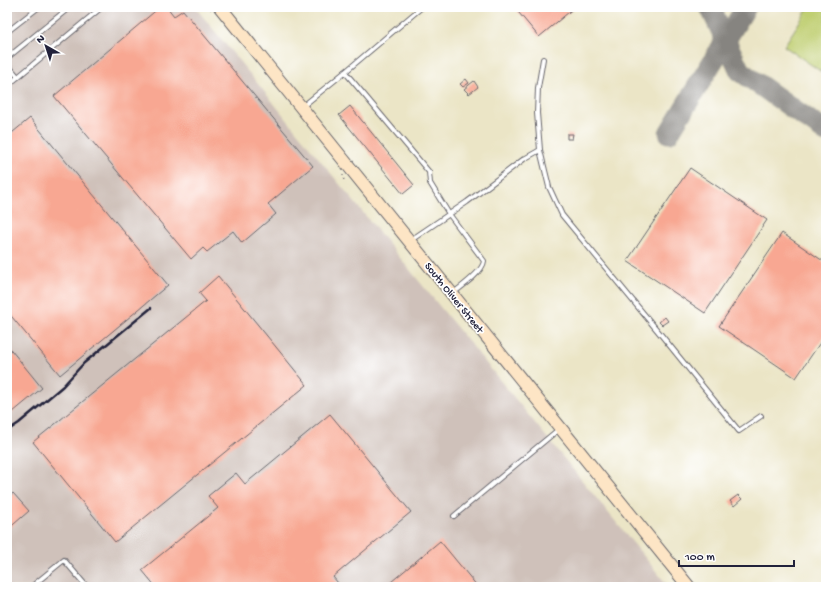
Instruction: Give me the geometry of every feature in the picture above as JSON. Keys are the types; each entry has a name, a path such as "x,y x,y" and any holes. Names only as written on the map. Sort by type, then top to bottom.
{"main road":[{"name":"South Oliver Street","path":"220,7 689,587"}],"lane":[{"path":"7,32 38,7"},
{"path":"7,58 70,7"},
{"path":"7,86 102,7"},
{"path":"301,108 422,7"},
{"path":"543,59 538,88 537,113 540,150 549,187 562,215 739,431 761,416"},
{"path":"7,64 18,77"},
{"path":"346,72 429,172 430,183 449,214 484,262 484,266 452,294"},
{"path":"410,241 467,202 524,159 540,150"},
{"path":"454,516 560,428"},
{"path":"31,587 64,560 87,587"}],"shaded area":[{"path":"7,7 195,7 669,587 7,587"}],"green space":[{"path":"809,7 826,7 826,75 784,46"}],"building":[{"path":"160,7 167,7 174,16 183,10 313,166 268,204 276,214 242,243 233,231 207,252 203,248 191,259 54,96"},
{"path":"514,7 575,7 539,37"},
{"path":"466,79 469,83 463,87 460,84"},
{"path":"474,81 478,87 469,94 464,89"},
{"path":"350,106 414,185 403,194 339,115"},
{"path":"30,118 168,285 60,375 7,311 7,137"},
{"path":"567,134 573,134 572,139 567,139"},
{"path":"690,168 767,220 705,313 627,261"},
{"path":"782,233 826,263 826,334 796,378 719,326"},
{"path":"218,276 307,385 115,542 33,442 206,301 199,293"},
{"path":"665,317 668,321 662,325 659,322"},
{"path":"7,345 42,388 7,417"},
{"path":"330,414 411,512 333,577 338,583 332,587 156,587 142,570 218,508 208,496 236,473 245,484"},
{"path":"13,493 29,511 7,530 7,498"},
{"path":"738,495 742,499 734,506 730,501"},
{"path":"440,541 478,587 385,587"}],"taxiway":[{"path":"710,7 740,71 826,132"},
{"path":"669,133 746,7"}],"railway":[{"path":"7,431 19,423 63,386 84,363 151,308"}]}
